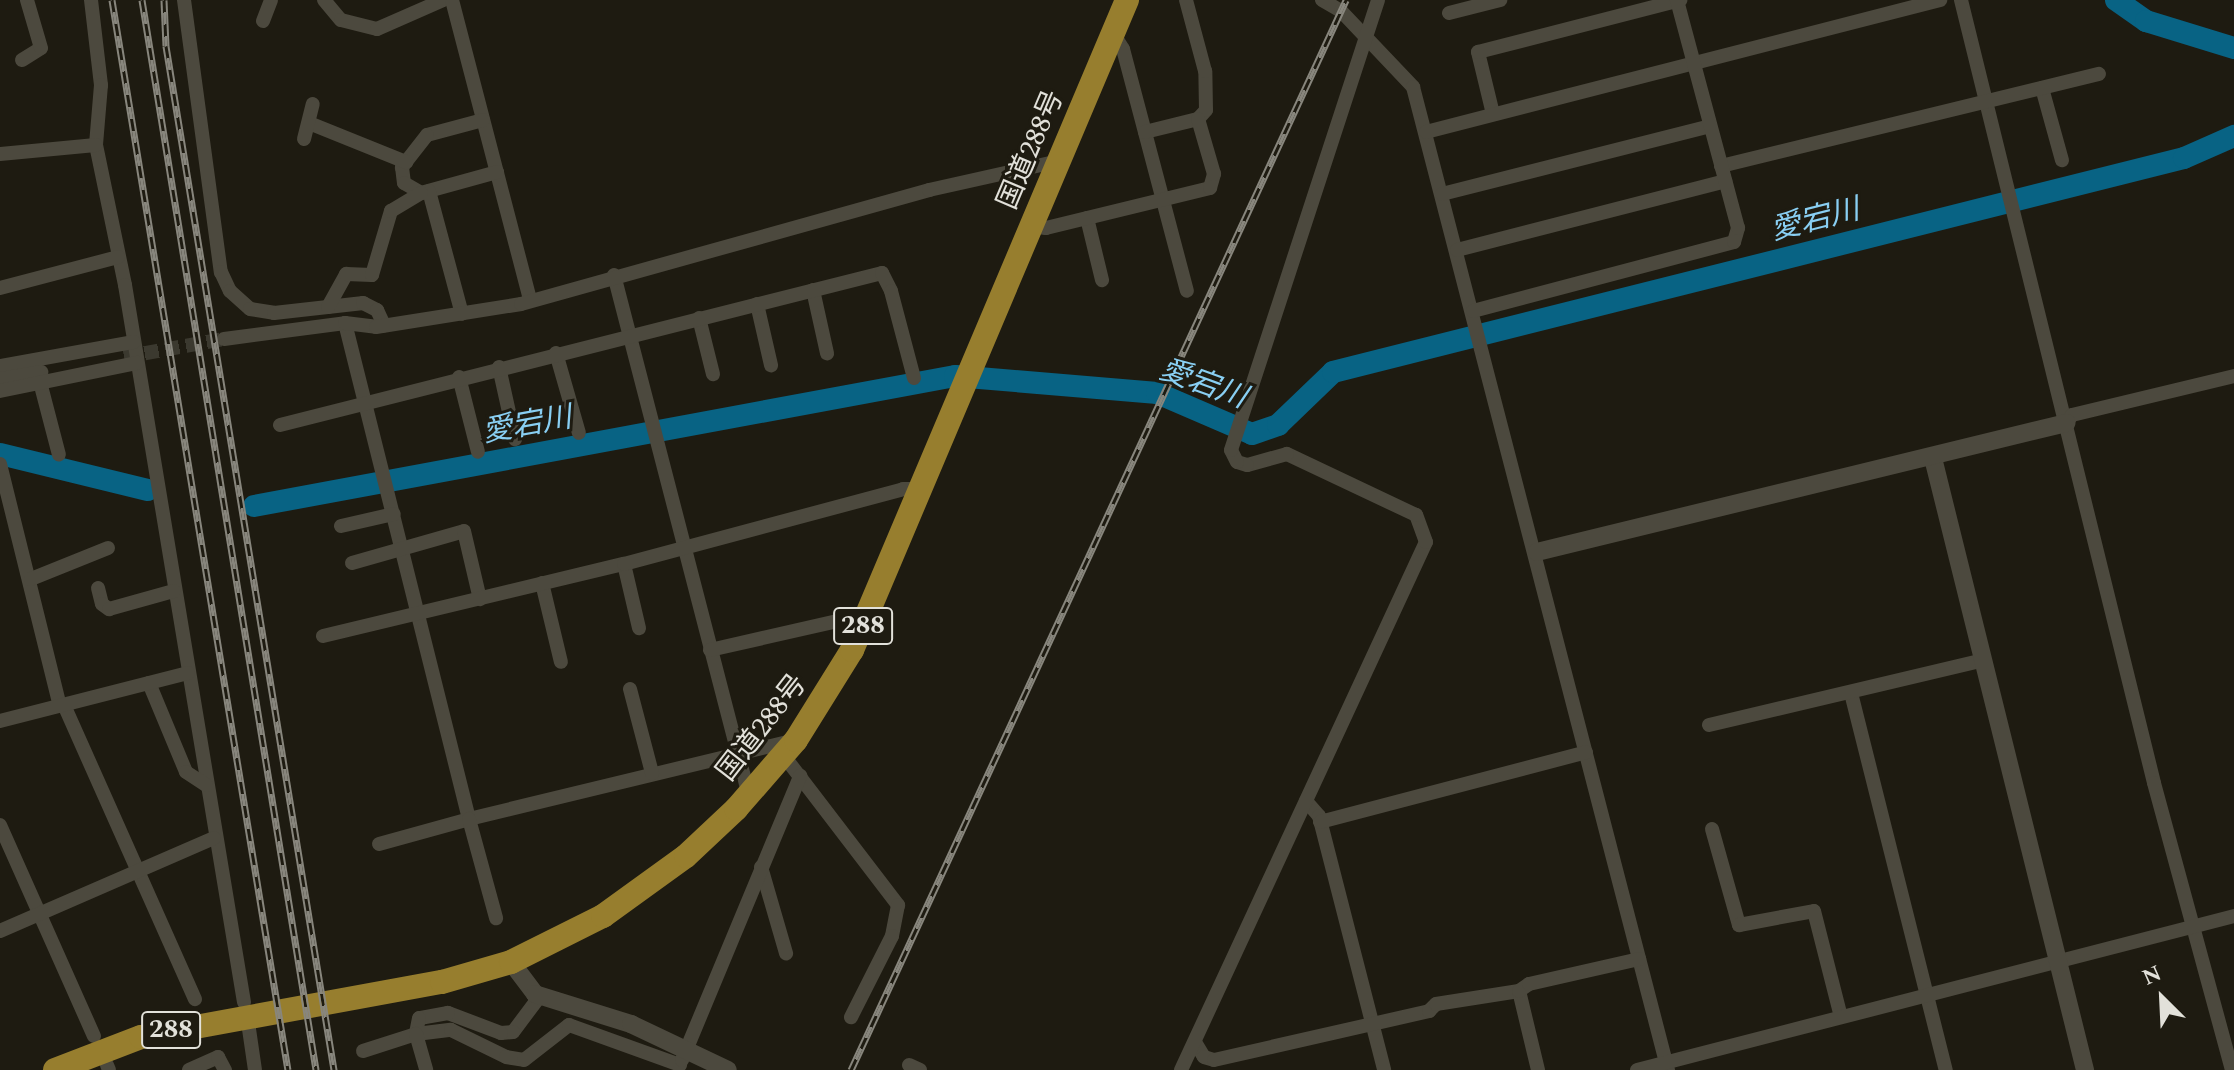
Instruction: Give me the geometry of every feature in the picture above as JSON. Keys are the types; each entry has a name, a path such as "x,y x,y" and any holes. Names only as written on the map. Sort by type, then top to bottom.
{"highway":[{"name":"国道288号","path":"55,1070 141,1037 442,982 511,962 603,916 643,888 749,796 790,748 830,692 869,614 1127,0"}],"street":[{"path":"22,60 41,48 27,0"},
{"path":"91,0 101,85 96,145 134,342 130,360 174,591 244,1002"},
{"path":"184,0 224,282 250,309 274,313 370,305 384,325"},
{"path":"263,21 271,0"},
{"path":"324,0 341,20 377,29 443,0"},
{"path":"452,0 530,299"},
{"path":"1031,226 1087,218 1212,185 1198,119 1207,104 1205,71 1186,0"},
{"path":"1322,0 1367,36 1411,83 1473,311 1530,539 1537,552 1536,565 1667,1066"},
{"path":"1181,1070 1426,534 1416,515 1287,454 1247,465 1234,459 1231,445 1378,0"},
{"path":"1449,13 1500,0"},
{"path":"1426,132 1940,0"},
{"path":"1961,0 2232,1070"},
{"path":"1473,311 1734,242 1738,228 1678,1 1478,52 1493,114"},
{"path":"1113,33 1123,49 1187,291"},
{"path":"1721,166 2099,74"},
{"path":"2042,88 2062,160"},
{"path":"304,139 313,104"},
{"path":"1145,132 1198,119"},
{"path":"462,314 425,192 404,183 402,167 427,135 483,120"},
{"path":"309,123 406,162"},
{"path":"1442,194 1710,126"},
{"path":"0,154 96,145"},
{"path":"224,339 345,323 384,325 462,314 530,299 929,190 1059,161"},
{"path":"328,307 346,274 372,275 391,211 425,192 497,172"},
{"path":"1457,250 1725,181"},
{"path":"1087,218 1102,280"},
{"path":"0,288 118,257"},
{"path":"614,275 686,547 735,752 749,796"},
{"path":"280,425 499,367 884,275 914,378"},
{"path":"813,290 827,353"},
{"path":"757,304 771,365"},
{"path":"699,318 713,374"},
{"path":"345,323 496,918"},
{"path":"0,366 134,342"},
{"path":"556,353 579,433"},
{"path":"0,379 130,360"},
{"path":"0,391 130,360"},
{"path":"499,367 515,439"},
{"path":"1537,552 1933,458 2066,423 2072,415 2234,376"},
{"path":"459,377 478,452"},
{"path":"40,382 59,455"},
{"path":"1933,458 2085,1070"},
{"path":"0,464 62,705 139,869 195,999"},
{"path":"323,636 624,564 903,489 922,489"},
{"path":"341,526 394,514"},
{"path":"352,563 464,531 480,599"},
{"path":"31,579 108,548"},
{"path":"624,564 639,628"},
{"path":"542,583 561,662"},
{"path":"98,588 102,604 109,609 174,591"},
{"path":"710,650 869,614"},
{"path":"1709,725 1983,660"},
{"path":"0,721 188,673"},
{"path":"149,683 186,772 197,784 206,785"},
{"path":"630,689 652,773"},
{"path":"1851,693 1946,1070"},
{"path":"379,844 735,752 790,748 800,776 898,905 892,936 851,1017"},
{"path":"1320,822 1586,752"},
{"path":"363,1051 416,1034 451,1030 506,1057 524,1060 569,1025 679,1068 800,776"},
{"path":"1306,801 1320,822 1384,1070"},
{"path":"0,825 94,1036"},
{"path":"1712,829 1739,925 1814,911 1841,1017"},
{"path":"0,931 214,838"},
{"path":"761,867 786,953"},
{"path":"1637,1070 1667,1066 1841,1017 2234,916"},
{"path":"1195,1042 1204,1057 1214,1060 1429,1011 1436,1004 1519,991 1529,984 1639,959"},
{"path":"511,962 528,989 549,999 631,1024 728,1070"},
{"path":"1519,991 1538,1070"},
{"path":"426,1070 416,1034 419,1018 448,1013 493,1031 513,1032 549,999"},
{"path":"249,1029 255,1070"},
{"path":"189,1070 218,1057 225,1070"}],"waterway":[{"path":"2116,0 2146,21 2234,48"},
{"name":"愛宕川","path":"254,506 955,376 1157,393 1252,434 1278,425 1333,372 2184,158 2234,136"},
{"name":"愛宕川","path":"0,454 148,490"}],"tunnel":[{"path":"124,357 224,339"}],"railway":[{"path":"112,0 288,1070"},
{"path":"142,0 316,1070"},
{"path":"164,0 166,46 334,1070"},
{"path":"851,1070 1346,0"}]}
